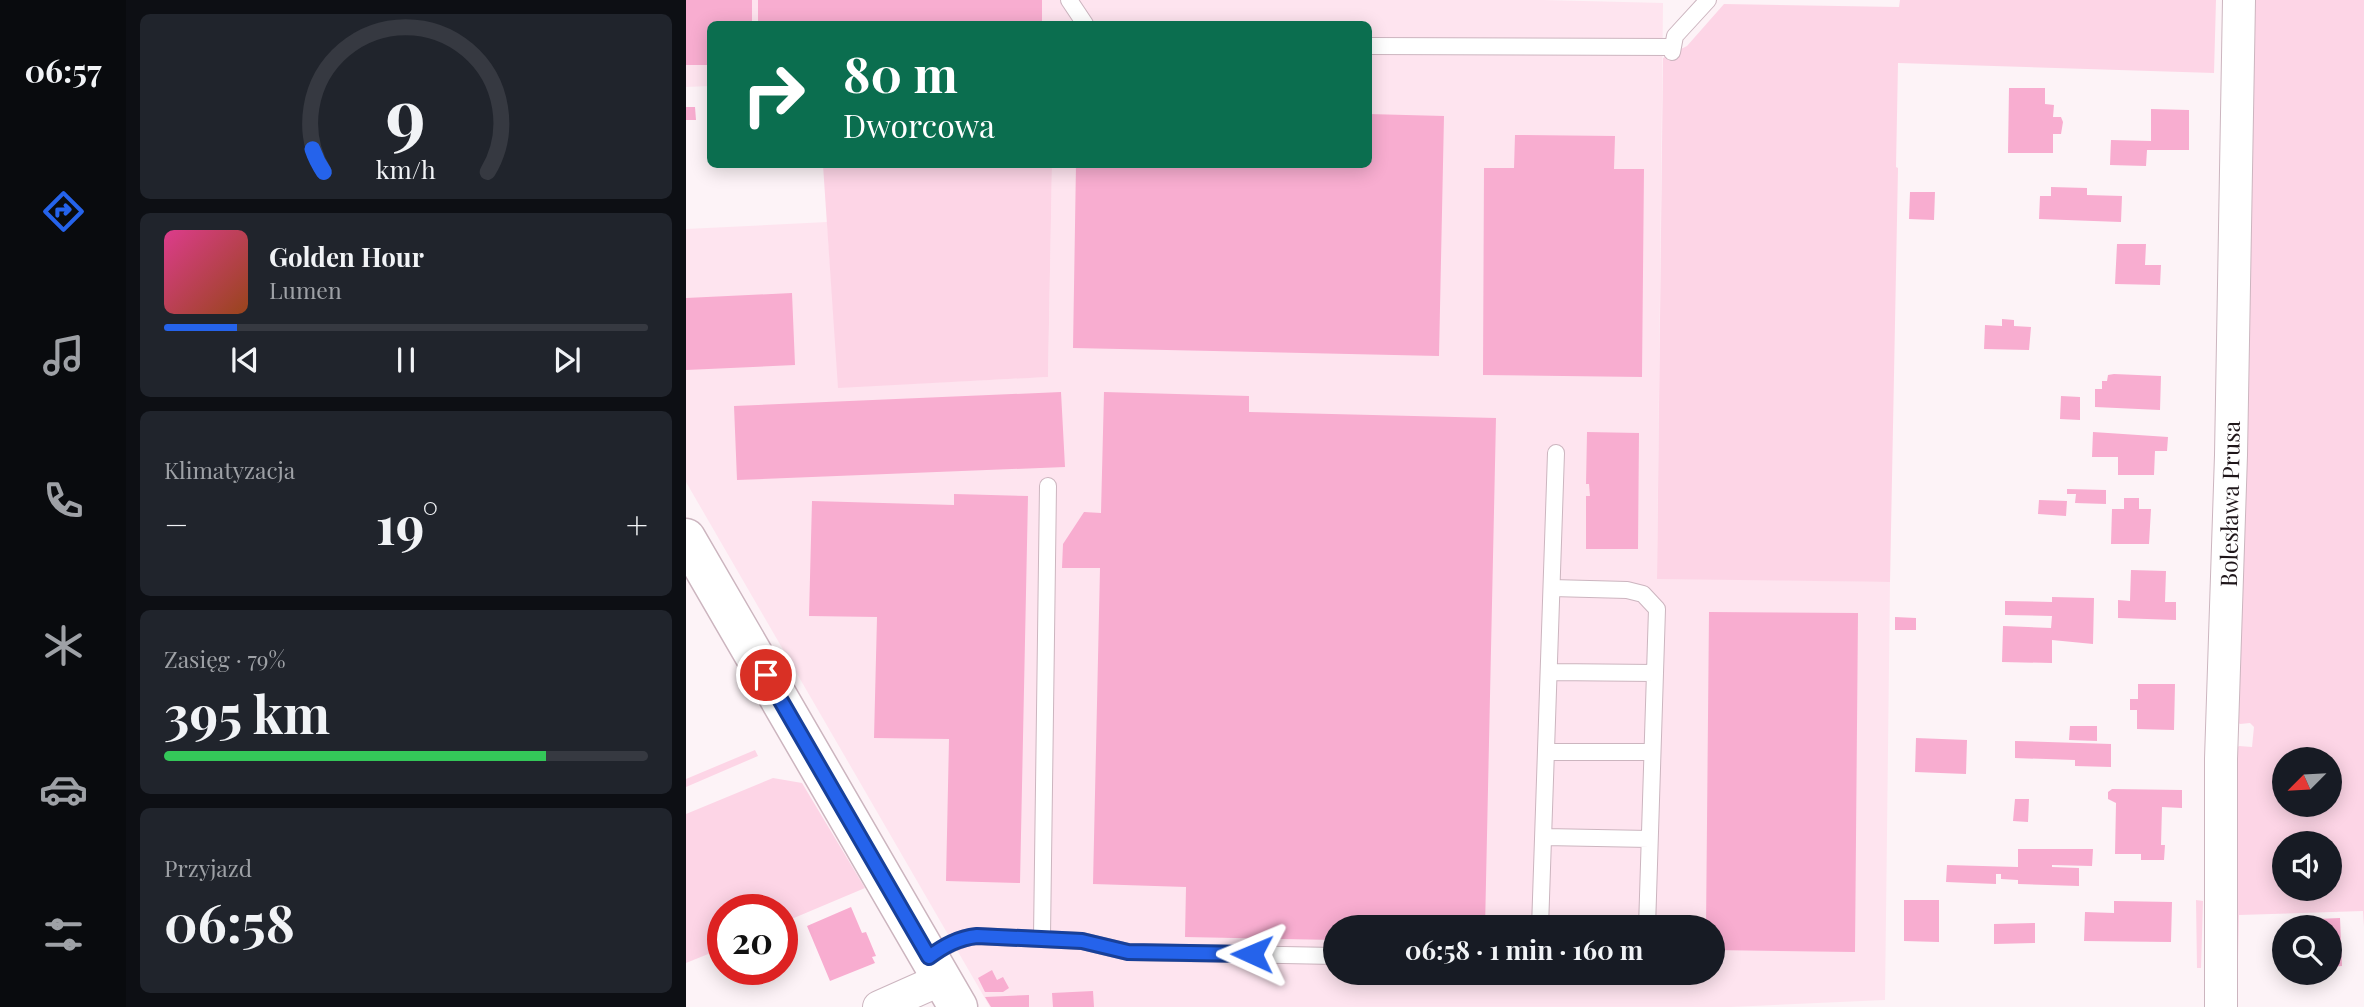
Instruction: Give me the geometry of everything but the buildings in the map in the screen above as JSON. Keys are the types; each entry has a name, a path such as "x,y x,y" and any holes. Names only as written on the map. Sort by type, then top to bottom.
{"street":[{"name":"Bolesława Prusa","path":"2221,1007 2221,758 2231,442 2239,0"},
{"path":"686,538 943,981 878,1007"}],"lane":[{"path":"1069,0 1083,21"},
{"path":"1372,46 1672,49 1675,36 1708,0"},
{"path":"1541,915 1556,453"},
{"path":"1042,937 1048,486"},
{"path":"1552,588 1627,590 1643,594 1657,608 1647,915"},
{"path":"1550,672 1656,673"},
{"path":"1547,752 1652,752"},
{"path":"1545,837 1649,839"},
{"path":"943,981 964,937 1042,937 1082,941 1128,952 1323,956"}],"shaded area":[{"path":"686,0 1543,0 1663,3 1657,578 1890,582 1885,1000 1731,1007 990,1007 686,482 686,229 827,222 839,387 1048,377 1052,168 1372,168 1372,21 707,21 707,86 686,87"},
{"path":"1900,0 2216,0 2214,73 1898,63 1890,582 1657,579 1663,58 1687,46 1724,4 1899,7"},
{"path":"2250,0 2364,0 2364,927 2363,911 2239,915 2238,957 2233,957 2233,752 2239,746 2252,747 2254,727 2250,723 2240,724 2233,718"},
{"path":"823,168 1052,168 1048,377 838,388"},
{"path":"755,750 758,756 686,787 686,779"},
{"path":"773,778 802,783 865,888 798,916 798,894 707,894 707,954 686,963 686,814"},
{"path":"2196,900 2203,901 2201,968 2197,968"}],"route":[{"path":"766,675 929,957 952,942 977,936 1082,941 1128,952 1252,954"}]}
